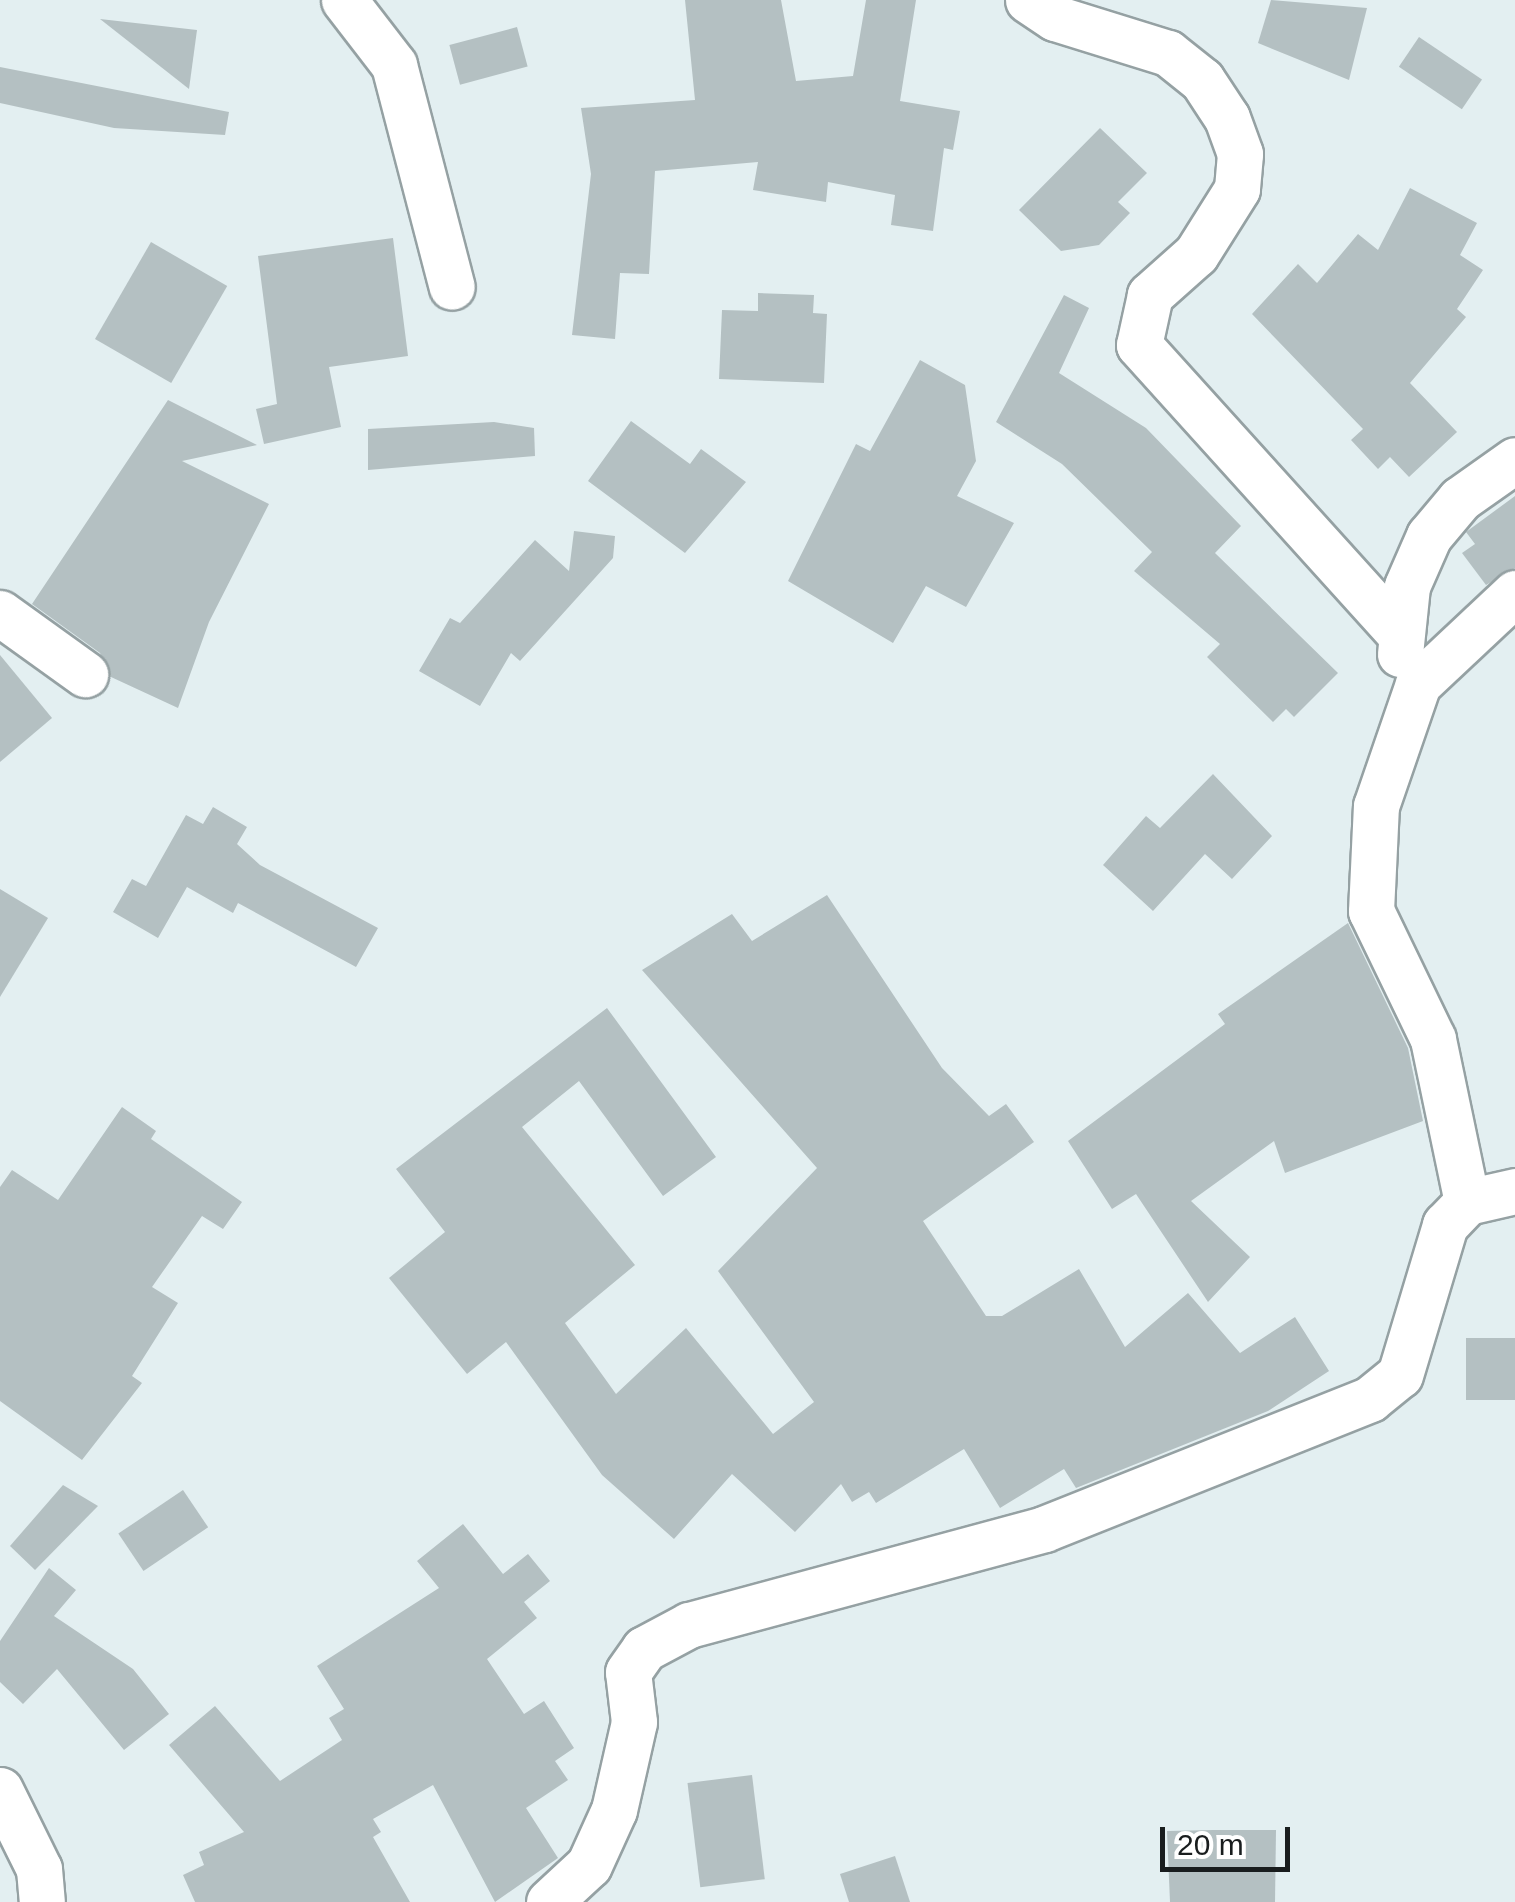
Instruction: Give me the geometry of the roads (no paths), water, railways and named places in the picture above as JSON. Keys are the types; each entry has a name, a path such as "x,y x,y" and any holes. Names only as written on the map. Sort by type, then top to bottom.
{"street":[{"path":"344,0 394,64 452,287"},
{"path":"1028,0 1056,18 1168,53 1202,80 1227,118 1240,154 1237,189 1196,254 1150,294 1139,345 1399,633"},
{"path":"1401,721 1399,633 1428,536 1460,499 1515,460"},
{"path":"1467,1202 1433,1039 1371,911 1376,806 1401,721 1438,658 1515,593"},
{"path":"0,613 85,674"},
{"path":"549,1902 589,1865 614,1810 634,1722 628,1672 644,1648 689,1625 1044,1529 1370,1399 1400,1374 1445,1225 1467,1202 1515,1191"},
{"path":"0,1790 40,1870 42,1902"}]}
